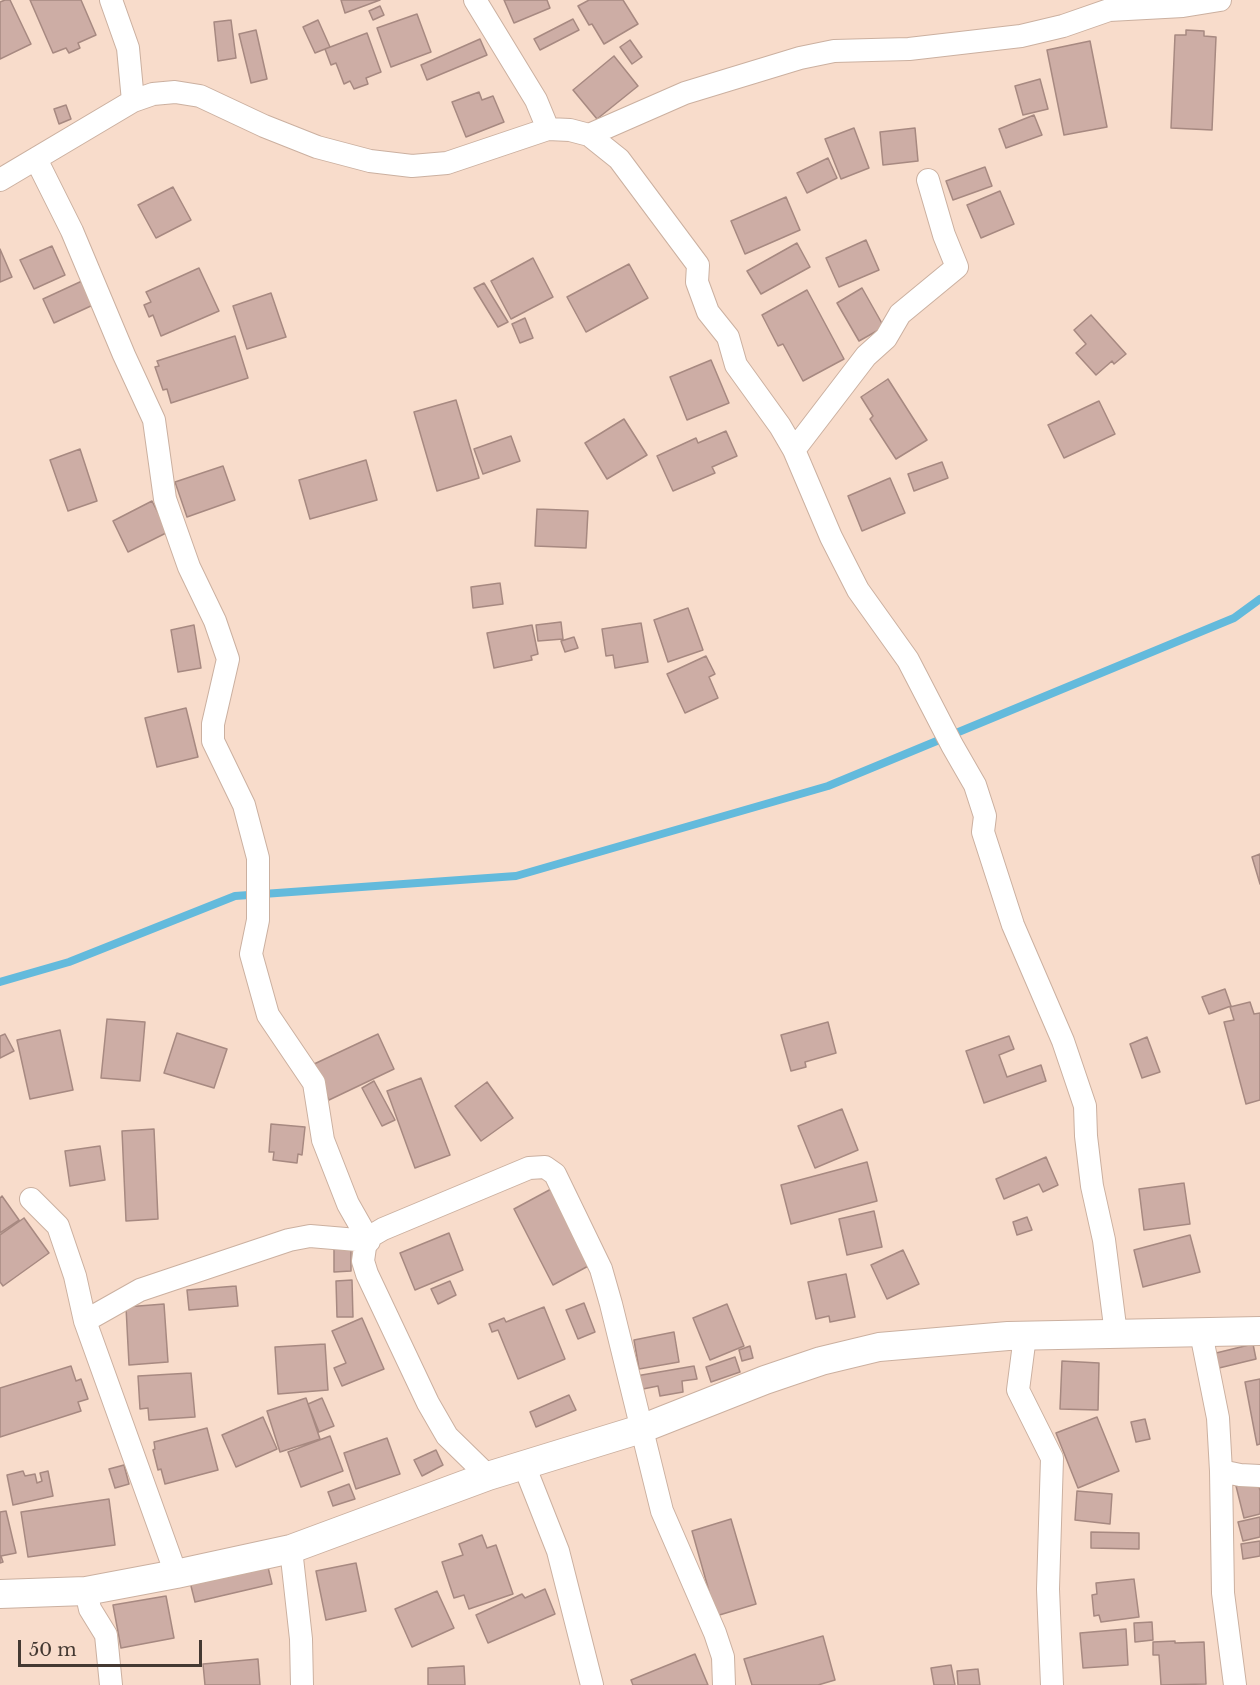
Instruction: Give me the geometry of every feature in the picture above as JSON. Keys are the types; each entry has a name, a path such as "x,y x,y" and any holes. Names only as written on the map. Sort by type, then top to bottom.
{"street":[{"path":"111,0 128,48 133,101"},
{"path":"475,0 536,99 548,129"},
{"path":"589,135 685,93 800,58 834,51 909,49 1021,36 1064,26 1109,10 1183,6 1220,0"},
{"path":"0,180 133,101 153,94 175,92 200,96 264,126 317,147 370,161 412,166 447,163 548,129 570,130 589,135 619,159 698,265 696,282 708,312 728,337 736,365 780,426 794,450 831,537 858,590 908,660 952,746 975,785 985,816 983,832 1013,925 1063,1041 1085,1106 1092,1186 1104,1240 1116,1334"},
{"path":"36,159 72,231 154,420 165,499 189,567 215,621 228,659 213,724 213,741 244,805 258,858 258,920 251,954 268,1015 314,1083 323,1140 348,1204 369,1241"},
{"path":"794,450 866,356 886,338 900,314 957,267 944,234 928,180"},
{"path":"488,1476 447,1436 428,1403 367,1274 363,1261 365,1247 371,1236 383,1229 529,1168 545,1167 555,1174 601,1269 662,1511 718,1641 723,1657 724,1685"},
{"path":"31,1199 58,1226 75,1276 85,1320 176,1574"},
{"path":"85,1320 140,1290 289,1240 310,1236 369,1241"},
{"path":"0,1594 86,1591 291,1549 488,1476 641,1429 765,1380 821,1361 879,1347 1025,1336 1260,1331"},
{"path":"1201,1332 1218,1418 1223,1593 1235,1685"},
{"path":"1025,1336 1018,1390 1052,1458 1048,1589 1052,1685"},
{"path":"524,1465 558,1551 592,1685"},
{"path":"1221,1471 1260,1476"},
{"path":"291,1549 301,1639 302,1685"},
{"path":"86,1591 90,1609 106,1635 111,1685"}],"building":[{"path":"10,0 31,44 0,59 0,2"},
{"path":"30,0 81,0 96,35 78,43 80,48 69,53 66,48 53,53"},
{"path":"341,0 380,0 345,13"},
{"path":"504,0 547,0 550,8 514,23"},
{"path":"589,0 623,0 638,24 604,44 578,6"},
{"path":"380,6 384,15 373,20 369,11"},
{"path":"417,14 431,52 391,67 377,28"},
{"path":"573,19 579,30 540,50 534,39"},
{"path":"231,20 236,58 218,61 214,22"},
{"path":"318,20 330,47 315,53 303,27"},
{"path":"256,30 267,79 251,83 239,34"},
{"path":"1186,30 1204,31 1204,36 1216,37 1212,130 1171,128 1175,35 1186,35"},
{"path":"367,33 381,72 366,78 368,84 354,89 350,81 344,84 336,63 331,65 325,49"},
{"path":"480,39 487,55 427,80 421,65"},
{"path":"630,40 642,57 632,64 620,47"},
{"path":"1090,41 1107,127 1064,135 1047,50"},
{"path":"614,56 638,86 597,119 573,90"},
{"path":"1040,79 1048,109 1023,115 1015,86"},
{"path":"479,92 482,100 493,96 504,122 466,137 452,102"},
{"path":"66,105 71,119 59,124 54,109"},
{"path":"1034,115 1042,135 1006,148 999,129"},
{"path":"854,128 869,168 841,179 825,139"},
{"path":"915,128 918,161 883,165 880,132"},
{"path":"828,158 837,178 807,193 797,173"},
{"path":"985,167 992,186 953,200 946,181"},
{"path":"173,187 191,220 156,238 138,205"},
{"path":"1000,191 1014,224 981,238 967,205"},
{"path":"786,197 800,230 745,254 731,221"},
{"path":"866,240 879,270 839,287 826,258"},
{"path":"797,243 810,267 761,294 747,271"},
{"path":"52,246 65,275 34,289 20,260"},
{"path":"0,249 12,277 0,282"},
{"path":"533,258 553,297 511,319 491,281"},
{"path":"629,264 648,298 586,332 567,297"},
{"path":"199,268 219,311 161,336 153,315 149,317 144,305 151,302 146,292"},
{"path":"82,281 93,305 54,323 43,299"},
{"path":"484,283 508,322 498,327 474,288"},
{"path":"862,288 884,327 859,341 837,303"},
{"path":"807,290 844,359 803,381 783,344 778,346 762,315"},
{"path":"271,293 286,337 247,349 233,306"},
{"path":"1091,315 1126,354 1114,364 1112,361 1096,375 1076,353 1086,344 1074,330"},
{"path":"525,318 533,338 520,343 512,324"},
{"path":"235,336 248,378 171,403 167,389 163,390 155,367 159,366 157,361"},
{"path":"711,360 729,403 687,420 670,377"},
{"path":"888,379 927,440 896,459 870,419 873,416 861,397"},
{"path":"456,400 479,478 437,491 414,412"},
{"path":"1099,401 1115,434 1064,458 1048,425"},
{"path":"624,419 647,455 607,479 585,443"},
{"path":"726,431 737,456 712,467 715,473 673,491 657,456 696,438 698,443"},
{"path":"511,436 520,461 483,474 474,449"},
{"path":"80,449 97,501 68,511 50,460"},
{"path":"366,460 377,500 310,519 299,480"},
{"path":"942,462 948,478 914,491 908,474"},
{"path":"223,466 235,500 187,517 175,482"},
{"path":"890,478 905,513 862,531 848,496"},
{"path":"152,501 168,532 128,552 113,521"},
{"path":"537,509 588,511 586,548 535,546"},
{"path":"500,583 503,604 473,608 471,587"},
{"path":"688,608 703,650 668,662 654,620"},
{"path":"561,622 563,639 538,641 536,625"},
{"path":"641,623 648,662 615,668 613,655 606,656 602,629"},
{"path":"194,625 201,668 178,672 171,630"},
{"path":"532,625 538,654 531,656 532,660 494,668 487,633"},
{"path":"574,637 578,648 565,652 561,641"},
{"path":"706,656 715,674 709,677 718,698 685,713 667,674"},
{"path":"186,708 198,757 157,767 145,718"},
{"path":"1260,854 1260,884 1252,857"},
{"path":"1225,989 1231,1006 1209,1014 1202,997"},
{"path":"1250,1002 1254,1014 1260,1013 1260,1100 1246,1104 1224,1022 1234,1020 1230,1007"},
{"path":"107,1019 145,1022 140,1081 101,1078"},
{"path":"828,1022 836,1053 805,1062 806,1067 791,1071 781,1035"},
{"path":"60,1030 73,1090 30,1099 17,1040"},
{"path":"177,1033 227,1049 214,1088 164,1073"},
{"path":"5,1034 14,1051 0,1058 0,1036"},
{"path":"378,1034 394,1069 329,1100 312,1065"},
{"path":"1009,1036 1014,1049 999,1055 1007,1077 1041,1065 1046,1081 984,1103 966,1051"},
{"path":"1147,1037 1160,1072 1142,1078 1130,1044"},
{"path":"421,1078 450,1155 415,1168 387,1091"},
{"path":"374,1081 395,1120 382,1126 362,1088"},
{"path":"487,1082 513,1118 481,1141 455,1106"},
{"path":"842,1109 858,1150 815,1168 798,1126"},
{"path":"271,1124 305,1127 302,1155 298,1154 297,1163 273,1160 274,1152 269,1152"},
{"path":"154,1129 158,1219 126,1221 122,1131"},
{"path":"100,1146 105,1180 70,1186 65,1151"},
{"path":"1046,1157 1058,1185 1043,1192 1039,1184 1004,1199 996,1179"},
{"path":"867,1162 877,1201 791,1224 781,1185"},
{"path":"1184,1183 1190,1224 1144,1230 1139,1189"},
{"path":"553,1188 592,1264 553,1285 514,1209"},
{"path":"2,1196 19,1220 0,1233 0,1198"},
{"path":"874,1211 882,1247 847,1255 839,1219"},
{"path":"1027,1217 1032,1230 1017,1235 1013,1222"},
{"path":"24,1218 49,1253 3,1286 0,1282 0,1235"},
{"path":"449,1233 463,1270 415,1290 400,1253"},
{"path":"1190,1235 1200,1272 1143,1287 1134,1250"},
{"path":"334,1247 351,1247 351,1271 334,1272"},
{"path":"903,1250 919,1284 887,1299 871,1265"},
{"path":"846,1274 855,1317 830,1322 829,1316 816,1319 808,1282"},
{"path":"352,1280 353,1317 337,1317 336,1281"},
{"path":"450,1281 456,1295 438,1304 431,1289"},
{"path":"236,1286 238,1306 189,1310 187,1290"},
{"path":"584,1303 595,1332 578,1339 566,1310"},
{"path":"164,1304 168,1362 129,1365 126,1307"},
{"path":"727,1304 744,1346 710,1360 693,1318"},
{"path":"544,1307 565,1359 518,1379 498,1330 492,1332 489,1324 504,1318 506,1322"},
{"path":"362,1318 384,1369 342,1386 334,1368 346,1363 332,1331"},
{"path":"674,1332 679,1362 639,1369 634,1340"},
{"path":"325,1344 328,1390 278,1394 275,1347"},
{"path":"1253,1344 1256,1359 1215,1369 1212,1354"},
{"path":"750,1346 753,1358 742,1361 739,1350"},
{"path":"735,1357 740,1372 711,1382 706,1367"},
{"path":"1062,1361 1099,1363 1098,1410 1060,1409"},
{"path":"71,1366 76,1381 81,1379 88,1399 78,1402 81,1411 0,1437 0,1388"},
{"path":"694,1366 697,1379 682,1381 683,1392 660,1396 658,1386 638,1390 636,1376"},
{"path":"191,1373 195,1417 149,1420 148,1408 140,1409 138,1376"},
{"path":"1260,1379 1260,1444 1257,1445 1245,1382"},
{"path":"569,1395 576,1410 536,1427 530,1412"},
{"path":"306,1398 320,1439 280,1452 267,1411"},
{"path":"322,1398 334,1426 319,1432 308,1404"},
{"path":"263,1417 277,1449 236,1467 222,1435"},
{"path":"1097,1417 1119,1471 1078,1488 1056,1433"},
{"path":"1145,1419 1150,1439 1136,1442 1131,1422"},
{"path":"207,1428 218,1470 165,1484 161,1469 158,1470 153,1450 155,1449 154,1442"},
{"path":"330,1436 343,1471 301,1487 288,1452"},
{"path":"387,1438 400,1474 356,1489 344,1453"},
{"path":"436,1450 443,1465 422,1476 414,1460"},
{"path":"124,1465 129,1484 115,1488 109,1469"},
{"path":"23,1471 25,1476 35,1474 37,1483 42,1481 40,1473 48,1471 53,1496 13,1505 7,1475"},
{"path":"1258,1481 1260,1514 1244,1518 1236,1486"},
{"path":"349,1484 355,1499 333,1506 328,1492"},
{"path":"1077,1491 1112,1494 1110,1524 1075,1520"},
{"path":"109,1499 115,1545 28,1557 21,1512"},
{"path":"6,1511 16,1553 1,1556 3,1562 0,1563 0,1512"},
{"path":"1260,1517 1260,1537 1243,1541 1238,1522"},
{"path":"731,1519 756,1604 716,1616 692,1531"},
{"path":"1091,1532 1139,1533 1139,1549 1091,1548"},
{"path":"482,1535 487,1548 496,1545 513,1594 469,1609 464,1595 454,1598 442,1562 463,1555 459,1544"},
{"path":"1260,1541 1260,1556 1243,1559 1241,1544"},
{"path":"267,1563 272,1584 195,1602 190,1582"},
{"path":"356,1563 366,1611 326,1620 316,1571"},
{"path":"1134,1579 1139,1617 1101,1622 1099,1615 1094,1616 1092,1595 1097,1594 1096,1583"},
{"path":"545,1589 555,1614 488,1643 476,1615 522,1594 525,1598"},
{"path":"437,1591 454,1628 412,1647 395,1609"},
{"path":"166,1596 174,1638 121,1648 113,1605"},
{"path":"1152,1622 1153,1640 1135,1642 1134,1623"},
{"path":"1126,1629 1128,1665 1083,1668 1080,1633"},
{"path":"823,1636 835,1680 818,1685 752,1685 744,1659"},
{"path":"1175,1641 1175,1643 1204,1642 1206,1684 1161,1685 1159,1655 1153,1655 1153,1642"},
{"path":"695,1654 708,1685 633,1685 631,1680"},
{"path":"258,1659 260,1685 205,1685 203,1664"},
{"path":"951,1665 955,1685 934,1685 931,1668"},
{"path":"464,1666 465,1685 428,1685 428,1668"},
{"path":"978,1669 980,1685 958,1685 957,1671"}],"waterway":[{"path":"0,982 69,962 235,896 516,876 828,786 1234,618 1260,599"}]}
